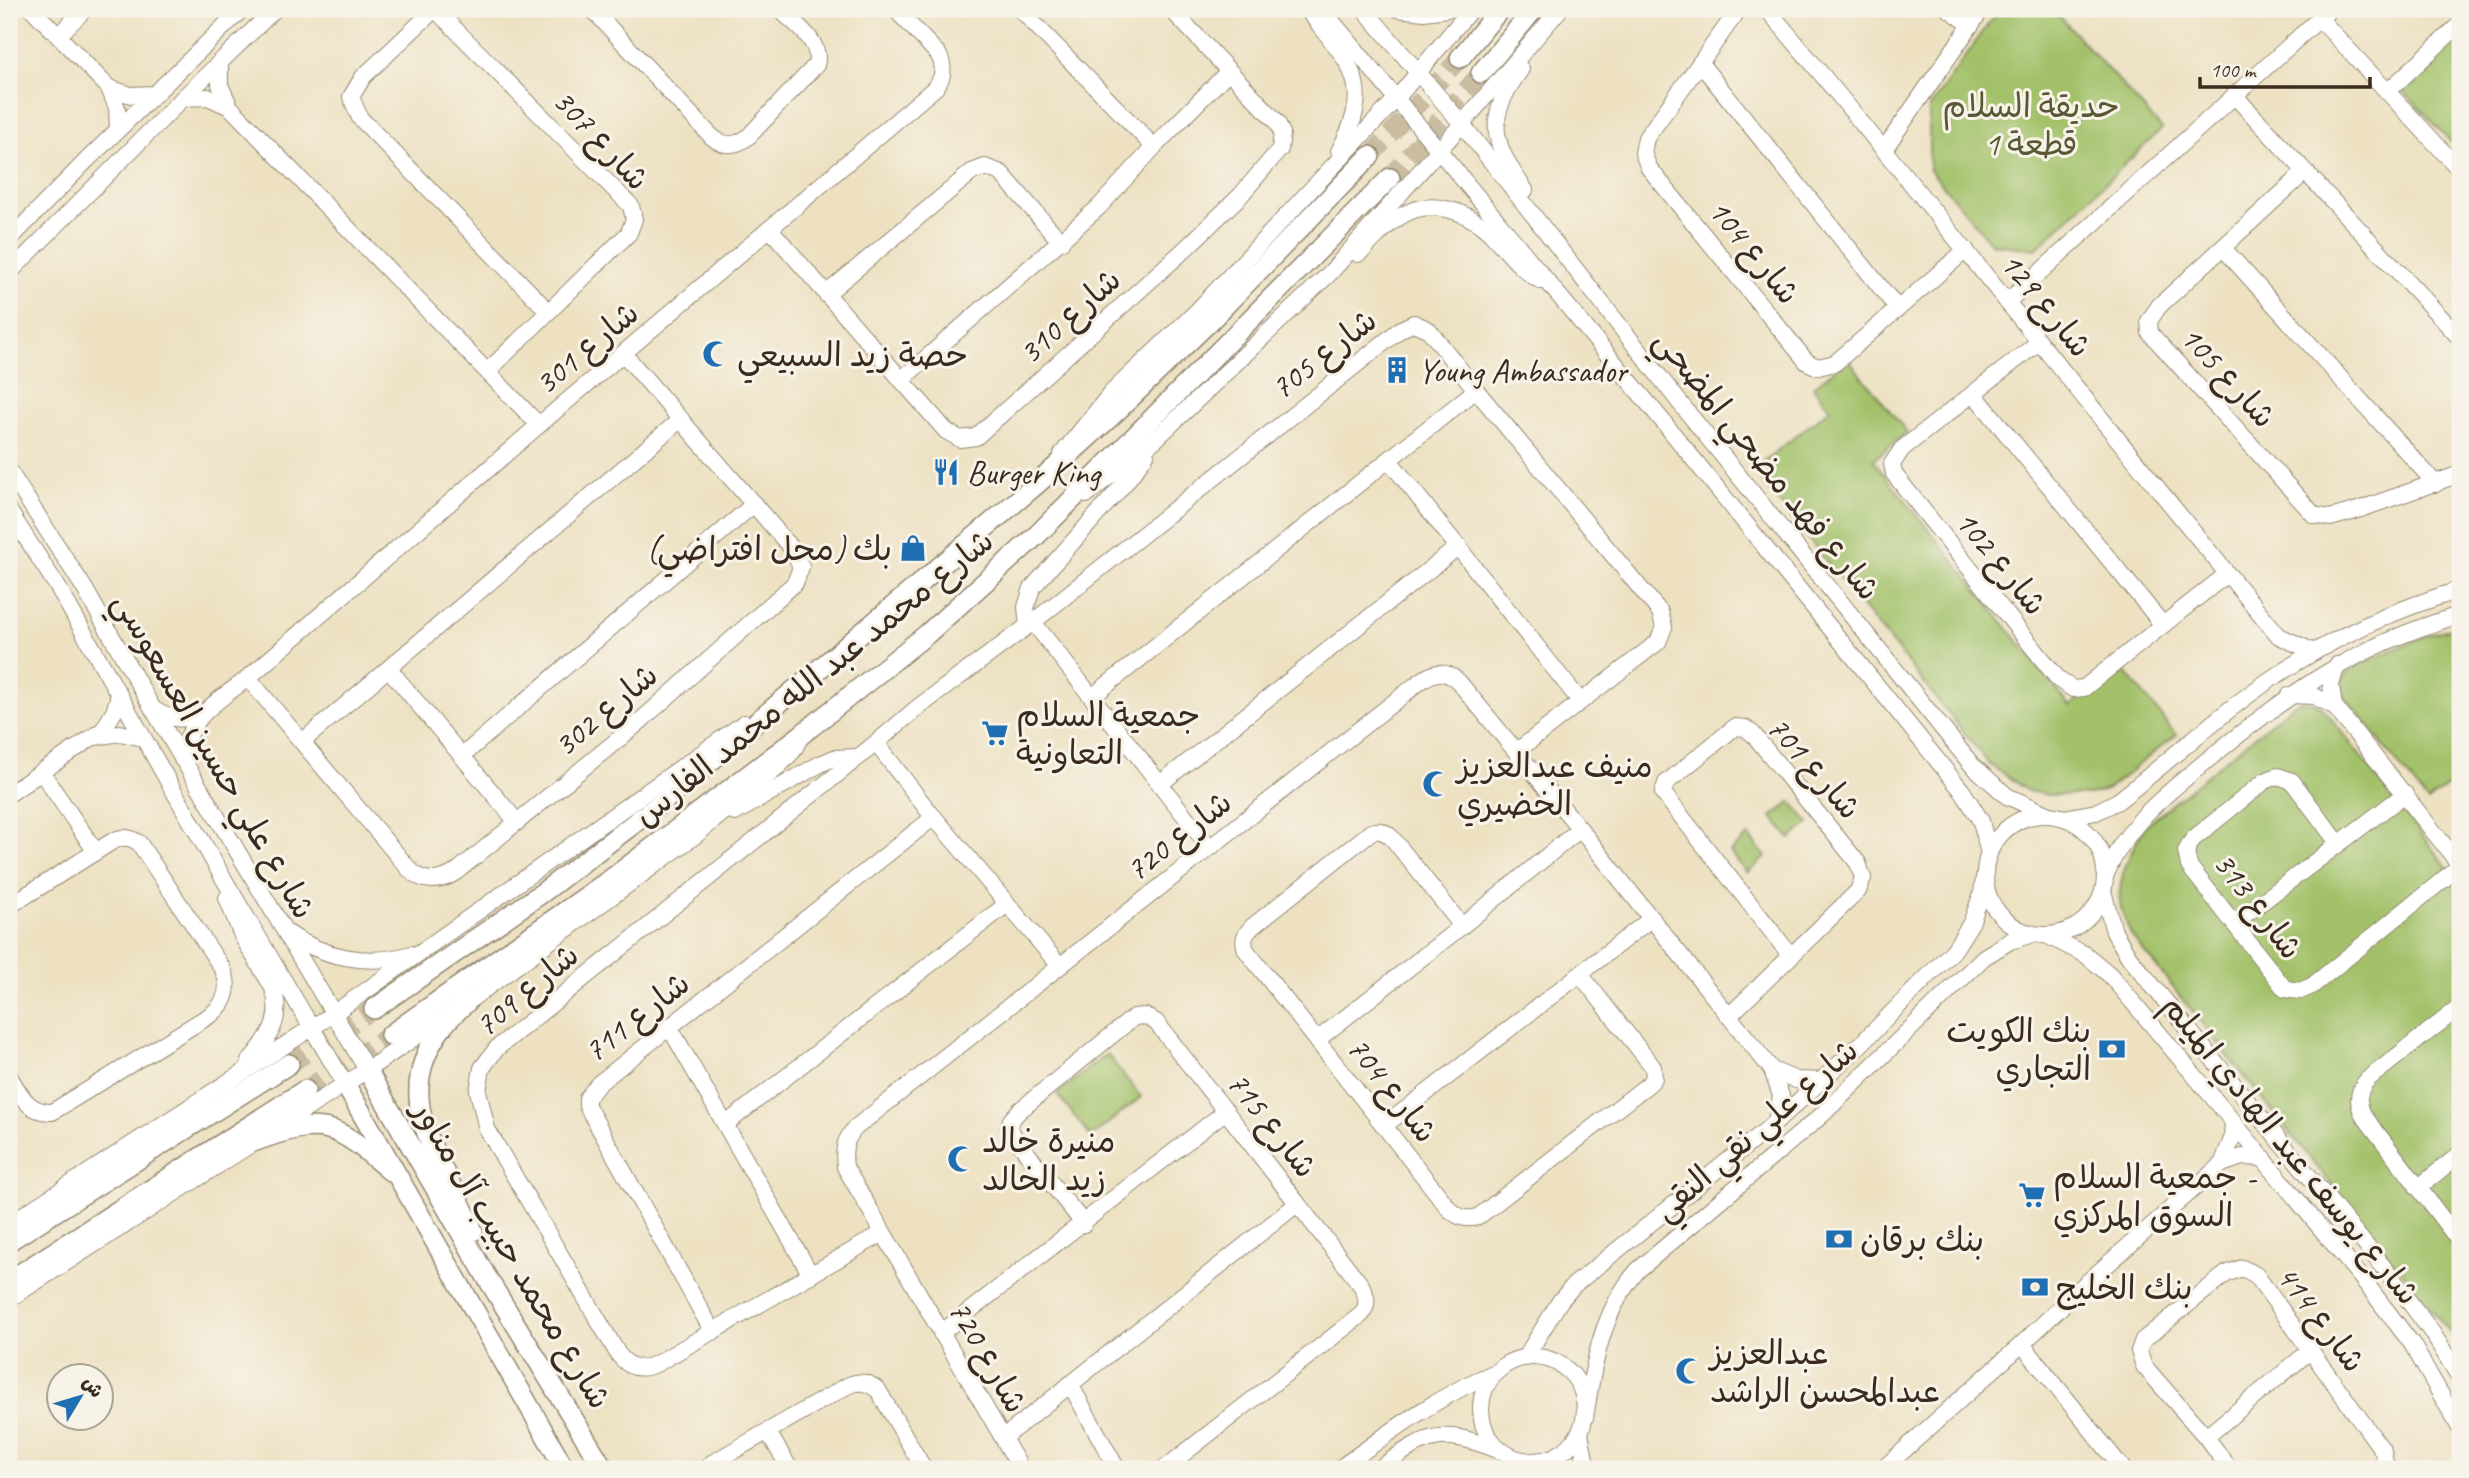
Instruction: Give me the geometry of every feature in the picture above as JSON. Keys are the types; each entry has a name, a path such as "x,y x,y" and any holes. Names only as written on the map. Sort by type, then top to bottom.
{"main road":[{"path":"1460,58 1500,9"},
{"path":"1481,73 1541,15"},
{"name":"شارع محمد عبد الله محمد الفارس","path":"374,1009 542,893 610,842 665,800 783,701 1118,411 1208,323 1370,156"},
{"name":"شارع محمد عبد الله محمد الفارس","path":"390,1035 615,876 927,634 1037,535 1390,178"},
{"path":"467,1002 444,1025 429,1049 420,1073 418,1099 427,1137 470,1222 486,1276"},
{"path":"9,1241 289,1065"},
{"name":"شارع محمد حبيب آل مناور","path":"367,1070 486,1276 604,1469"},
{"name":"شارع محمد حبيب آل مناور","path":"345,1084 565,1469"},
{"path":"9,1281 304,1090"},
{"path":"253,1142 296,1128 328,1128 350,1138 401,1181"}],"street":[{"path":"32,9 109,88 117,108 118,129"},
{"path":"58,36 85,9"},
{"path":"9,240 242,9"},
{"path":"9,273 275,9"},
{"path":"435,9 363,77 351,97 360,118 548,311"},
{"name":"شارع 307","path":"435,9 631,206 634,219 629,233 488,371"},
{"path":"592,9 716,141 730,145 743,141 816,65 818,55 814,45 779,9"},
{"name":"شارع 301","path":"182,759 186,741 199,716 248,678 940,81 943,67 938,54 895,9"},
{"path":"1020,9 1154,147"},
{"name":"شارع 310","path":"769,229 952,436 968,440 976,437 1183,251 1240,195 1277,154 1282,144 1282,133 1277,122 1171,9"},
{"path":"1307,9 1350,64 1357,92 1354,119 1329,170"},
{"name":"شارع فهد مضحي المضحي","path":"1322,9 1554,289 1976,810 1989,854"},
{"name":"شارع فهد مضحي المضحي","path":"1364,9 1462,124 1607,311 1972,765 1994,787 2020,804 2057,817"},
{"path":"1398,9 1424,12 1447,9"},
{"path":"1051,471 1072,440 1112,392 1197,311 1397,99 1471,9"},
{"path":"1037,535 1156,439 1330,273 1462,124 1541,15 1560,9"},
{"name":"شارع 104","path":"1739,9 1646,138 1643,153 1649,168 1803,358 1812,365 1824,367 1835,363 1966,250"},
{"name":"شارع 129","path":"1767,9 1885,148 2279,636 2314,652"},
{"path":"1949,9 1971,25"},
{"path":"1885,148 1982,9"},
{"path":"2007,302 2325,14 2387,92 2460,170"},
{"path":"1541,15 1502,100 1497,118 1497,139 1509,168 1586,274 1607,311"},
{"path":"2387,92 2459,26"},
{"path":"220,61 220,85 230,107 539,425"},
{"path":"1700,63 1898,309"},
{"path":"901,380 1099,207 1229,71"},
{"path":"109,88 131,95 155,94"},
{"path":"2234,95 2460,338"},
{"path":"183,98 208,97 230,107"},
{"path":"826,294 972,172 985,167 1001,173 1061,242"},
{"name":"شارع 105","path":"2305,172 2159,306 2149,321 2150,334 2314,515 2330,518 2460,474"},
{"path":"1330,273 1358,255 1399,217 1415,209 1432,207 1455,211 1476,221 1524,270 1554,289"},
{"path":"2224,248 2437,484"},
{"name":"شارع 705","path":"876,743 918,708 1031,624 1407,325 1414,323 1429,330 1660,612 1664,627 1658,642 1517,751"},
{"name":"شارع 102","path":"2039,342 1902,449 1892,464 1894,474 2059,680 2073,689 2084,688 2227,574"},
{"name":"شارع 302","path":"248,678 409,869 425,879 438,880 450,876 637,724 795,583 801,567 799,559 754,504 624,355"},
{"path":"1092,697 1476,390"},
{"path":"1974,394 2163,625"},
{"path":"302,742 681,419"},
{"path":"1156,439 1125,483 1032,588 1026,607 1031,624 1210,848"},
{"path":"1389,460 1580,701"},
{"name":"شارع علي حسين العسعوسي","path":"9,471 83,586 182,759 367,1070"},
{"path":"462,756 754,504"},
{"name":"شارع علي حسين العسعوسي","path":"9,511 58,589 345,1084"},
{"path":"1160,785 1459,546"},
{"path":"1032,588 1048,610"},
{"path":"2460,590 2381,618 2314,652 2276,676 2107,807 2086,816 2034,816 2013,825 1996,840 1989,854 1984,877 1992,903 1999,914 2021,930 2041,935 2063,933 2077,927 2093,911 2128,833 2148,810 2180,783 2290,695 2337,665 2397,636 2460,615"},
{"path":"2276,676 2282,656 2279,636"},
{"path":"2334,706 2331,685 2337,665"},
{"path":"389,669 517,822"},
{"name":"شارع 720","path":"1021,1469 845,1167 843,1150 847,1137 1060,966 1433,674 1450,674 1458,681 1772,1070 1781,1096 1776,1122"},
{"path":"9,794 94,737 109,721 118,695"},
{"path":"2290,695 2315,696 2334,706 2460,866"},
{"path":"9,1224 332,1014 756,714 783,701"},
{"path":"153,709 180,720 199,716"},
{"name":"شارع 701","path":"1729,1016 1791,956 1858,891 1862,882 1858,863 1752,734 1745,728 1735,727 1666,783 1663,793 1791,956"},
{"path":"94,737 120,733 143,738"},
{"path":"9,1299 367,1070 467,1002 696,835 785,760 801,734"},
{"path":"1932,755 1946,752 1953,742"},
{"path":"876,743 934,817 1060,966"},
{"name":"شارع 709","path":"876,743 497,1048 482,1068 478,1091 487,1129 626,1363 634,1368 645,1368 713,1332 884,1233"},
{"path":"696,835 820,764 834,758 857,757"},
{"path":"2165,763 2169,775 2180,783"},
{"path":"42,773 96,852"},
{"name":"شارع 313","path":"2338,843 2292,781 2278,776 2265,781 2193,839 2186,851 2189,866 2285,989 2300,991 2312,986 2460,866"},
{"path":"2234,923 2405,794"},
{"name":"شارع 711","path":"713,1332 587,1107 590,1090 934,817"},
{"path":"2057,817 2078,825 2098,847 2104,862 2104,884"},
{"path":"1317,1040 1580,829"},
{"name":"شارع 704","path":"1462,926 1394,839 1387,832 1378,830 1371,832 1253,926 1243,941 1246,950 1450,1210 1459,1217 1478,1217 1654,1078 1653,1067 1580,974"},
{"path":"9,906 120,838 133,839 139,843 222,968 227,986 225,999 212,1014 52,1112 38,1111 31,1107 9,1076"},
{"path":"222,876 235,922 273,988 277,1007 277,1017 271,1034 240,1074"},
{"name":"شارع علي نقي النقي","path":"1525,1358 1560,1301 1574,1285 1776,1122 1920,985 1963,937 1977,908 1984,877"},
{"name":"شارع يوسف عبد الهادي الميلم","path":"2104,884 2114,933 2129,957 2386,1270 2433,1334 2460,1378"},
{"path":"726,1124 1007,904"},
{"path":"1384,1126 1652,918"},
{"path":"283,930 307,946 349,958 377,960 420,952"},
{"name":"شارع يوسف عبد الهادي الميلم","path":"2041,935 2080,951 2110,975 2264,1158 2412,1344 2460,1428"},
{"name":"شارع علي نقي النقي","path":"1582,1425 1608,1317 1620,1292 1633,1275 1822,1115 1992,952 2010,942 2041,935"},
{"path":"1920,985 1932,990 1936,997 1935,1005"},
{"path":"2460,1007 2368,1079 2363,1084 2358,1103 2364,1116 2460,1242"},
{"name":"شارع 715","path":"1084,1224 1014,1137 1009,1127 1011,1120 1134,1017 1145,1016 1156,1022 1361,1285 1367,1297 1362,1314 1164,1469"},
{"path":"670,1028 811,1275"},
{"path":"1772,1070 1796,1080 1823,1080"},
{"path":"941,1333 1226,1111"},
{"path":"2222,1164 2232,1139 2233,1121"},
{"path":"2418,1188 2460,1154"},
{"path":"1884,1469 2084,1285 2222,1164 2242,1157 2264,1158"},
{"path":"1003,1438 1297,1205"},
{"name":"شارع 414","path":"2230,1469 2144,1366 2139,1351 2143,1339 2226,1274 2242,1268 2256,1275 2383,1451 2385,1463 2379,1469"},
{"path":"2412,1344 2424,1343 2433,1334"},
{"path":"2022,1344 2123,1469"},
{"path":"2206,1437 2311,1350"},
{"path":"2424,1361 2435,1356 2441,1357 2460,1390"},
{"path":"1339,1469 1424,1408 1460,1387 1498,1371 1511,1362 1525,1358 1541,1358 1557,1363 1570,1373 1580,1386 1585,1401 1582,1425 1587,1469"},
{"path":"1498,1371 1488,1383 1481,1412 1484,1427 1502,1451"},
{"path":"706,1469 712,1463 847,1386 863,1382 878,1390 924,1469"},
{"path":"1070,1384 1117,1469"},
{"path":"1378,1469 1413,1444 1434,1437 1455,1436 1502,1451 1530,1465 1558,1456 1570,1446 1582,1425"},
{"path":"768,1432 790,1469"}],"green space":[{"name":"حديقة السلام قطعة 1","path":"1999,9 2053,9 2162,129 2036,249 1992,244 1929,169 1929,108"},
{"path":"2460,36 2460,152 2402,89"},
{"path":"1848,359 1907,432 1873,460 2070,706 2121,666 2176,735 2108,789 2090,795 2049,795 2028,791 1989,764 1753,470 1830,409 1813,387"},
{"path":"2460,625 2460,776 2428,802 2341,692 2342,681 2348,672 2361,664 2423,637"},
{"path":"2302,701 2317,703 2325,711 2460,884 2460,1345 2131,935 2121,908 2120,886 2123,875 2130,854 2146,825 2294,704"},
{"path":"1791,802 1809,823 1790,839 1772,817"},
{"path":"1748,836 1766,857 1747,873 1730,852"},
{"path":"1107,1054 1141,1097 1091,1137 1057,1094"}],"tunnel":[{"path":"1370,156 1460,58"},
{"path":"1390,178 1481,73"},
{"path":"289,1064 374,1009"},
{"path":"305,1090 390,1035"}],"place":[{"name":"حصة زيد السبيعي","path":"716,354"},
{"name":"Young Ambassador","path":"1397,370"},
{"name":"Burger King","path":"946,472"},
{"name":"بك (محل افتراضي)","path":"913,548"},
{"name":"جمعية السلام التعاونية","path":"995,733"},
{"name":"منيف عبدالعزيز الخضيري","path":"1436,784"},
{"name":"بنك الكويت التجاري","path":"2112,1049"},
{"name":"منيرة خالد زيد الخالد","path":"961,1159"},
{"name":"جمعية السلام - السوق المركزي","path":"2032,1195"},
{"name":"بنك برقان","path":"1839,1239"},
{"name":"بنك الخليج","path":"2035,1287"},
{"name":"عبدالعزيز عبدالمحسن الراشد","path":"1689,1371"}]}
